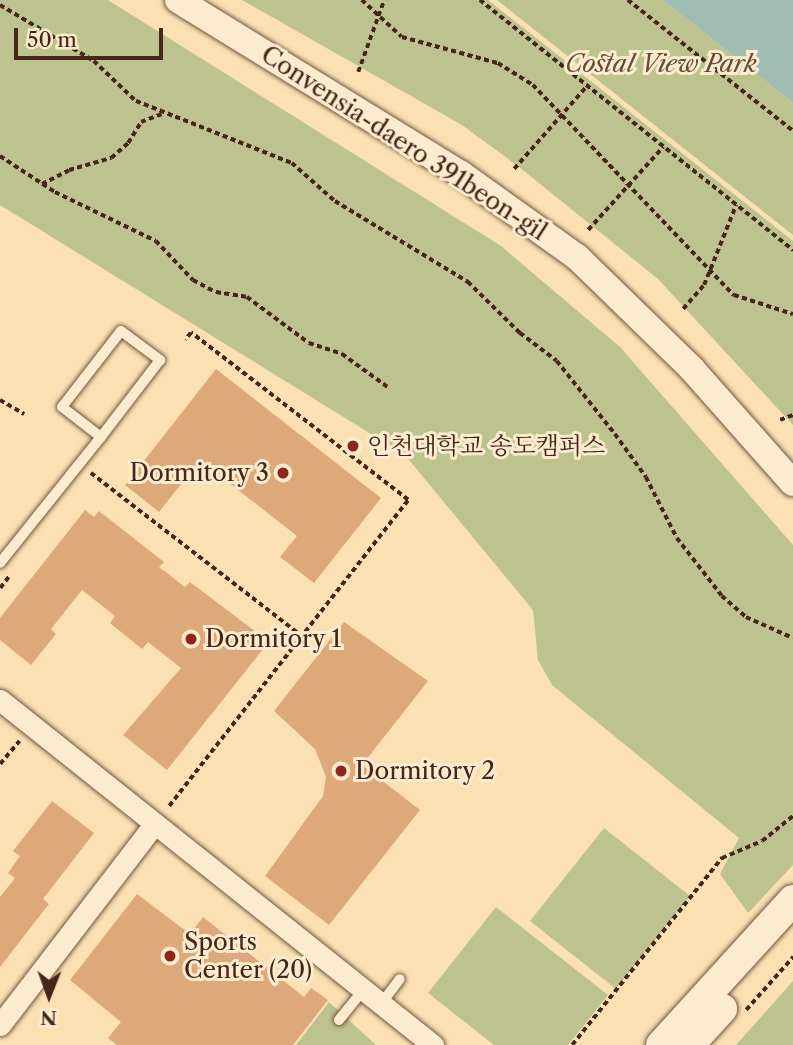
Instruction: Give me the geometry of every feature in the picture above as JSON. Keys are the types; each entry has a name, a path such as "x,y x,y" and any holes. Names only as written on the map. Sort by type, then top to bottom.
{"main road":[{"path":"661,1045 793,900"},
{"path":"689,1045 793,930"}],"street":[{"name":"Convensia-daero 391beon-gil","path":"178,0 461,174 546,233 664,339 793,483"},
{"path":"0,701 433,1045"},
{"path":"0,1025 154,824"}],"lane":[{"path":"0,563 101,437 160,360 121,331 62,407 101,437"},
{"path":"381,1004 400,979"},
{"path":"339,1020 363,990"}],"path":[{"path":"362,0 377,18 402,37 427,47 498,63 533,85 734,295 793,314"},
{"path":"358,72 384,0"},
{"path":"480,0 793,250"},
{"path":"628,0 793,131"},
{"path":"0,5 94,61 136,101 292,163 335,201 403,238 468,282 520,333 557,361 646,477 677,538 722,596 746,617 793,638"},
{"path":"514,169 587,86"},
{"path":"42,184 69,170 111,158 128,143 141,122 164,114"},
{"path":"588,230 663,147"},
{"path":"0,156 42,184 156,241 193,280 216,292 247,297 309,343 342,354 389,388"},
{"path":"683,309 704,285 736,205"},
{"path":"169,806 408,500 191,333 186,340"},
{"path":"0,400 24,414"},
{"path":"780,420 793,415"},
{"path":"83,483 92,472 302,636"},
{"path":"0,588 17,567"},
{"path":"0,764 31,725"},
{"path":"572,1045 722,859 762,841 793,816"},
{"path":"741,1016 793,957"}],"green space":[{"path":"0,0 108,0 501,246 620,347 793,545 793,865 748,913 720,874 739,838 552,685 538,660 533,610 405,455 0,205"},
{"path":"242,0 488,0 793,241 793,425 658,279 519,167 462,125"},
{"name":"Costal View Park","path":"497,0 663,0 793,103 793,235"},
{"path":"604,828 690,896 616,989 530,921"},
{"path":"496,907 608,995 568,1045 494,1045 428,993"},
{"path":"793,981 793,1045 736,1045"},
{"path":"329,1002 376,1045 296,1045"}],"water":[{"path":"663,0 793,0 793,103"}],"building":[{"name":"Dormitory 3","path":"216,369 381,498 314,583 280,557 297,536 200,460 159,512 125,485"},
{"name":"Dormitory 1","path":"85,510 94,517 99,511 164,562 159,567 185,587 190,582 256,632 251,638 264,648 167,770 123,735 181,668 148,642 142,649 110,623 115,616 82,590 51,629 56,634 31,665 0,640 0,618"},
{"name":"Dormitory 2","path":"344,622 428,681 362,765 420,810 329,925 265,876 323,796 326,777 315,749 274,711"},
{"path":"52,801 94,833 43,899 49,904 0,967 0,897 15,878 8,873 20,856 13,851"},
{"name":"Sports Center (20)","path":"137,894 190,934 203,917 304,997 311,988 328,1000 293,1045 117,1045 108,1038 121,1022 70,980"}],"place":[{"name":"인천대학교 송도캠퍼스","path":"353,446"},
{"name":"Dormitory 3","path":"283,473"},
{"name":"Dormitory 1","path":"191,639"},
{"name":"Dormitory 2","path":"341,771"},
{"name":"Sports Center (20)","path":"170,956"}]}
